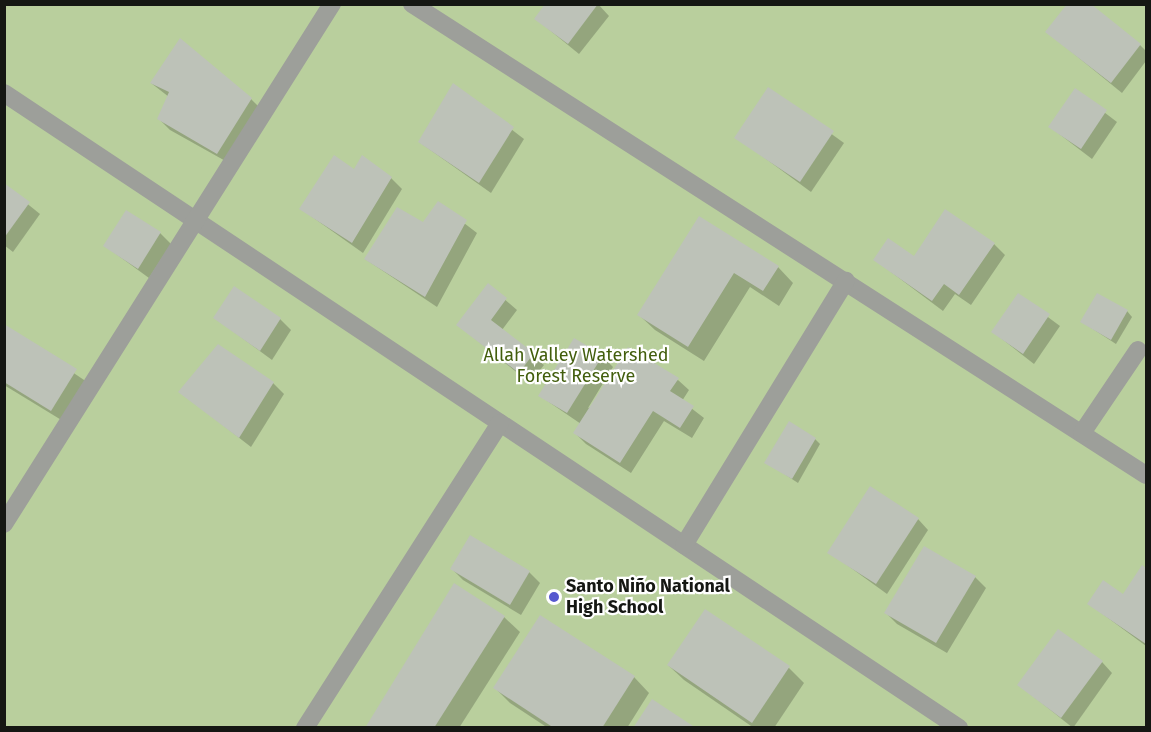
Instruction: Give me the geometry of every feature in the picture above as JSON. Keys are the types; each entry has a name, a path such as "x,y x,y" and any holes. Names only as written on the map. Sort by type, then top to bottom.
{"street":[{"path":"4,524 332,4"},
{"path":"411,4 1146,475"},
{"path":"4,93 959,728"},
{"path":"684,544 846,281"},
{"path":"1082,433 1138,350"},
{"path":"306,728 500,423"}],"green space":[{"name":"Allah Valley Watershed Forest Reserve","path":"5,5 1146,5 1146,727 5,727"}],"building":[{"path":"545,4 598,4 568,44 534,19"},
{"path":"1067,4 1091,4 1141,44 1111,83 1045,32"},
{"path":"180,38 252,98 217,154 157,119 169,92 150,83"},
{"path":"453,83 514,127 479,183 418,142"},
{"path":"768,87 834,131 800,182 734,138"},
{"path":"1075,88 1107,110 1081,149 1048,127"},
{"path":"334,155 354,169 362,155 392,177 352,243 299,209"},
{"path":"4,183 30,202 4,238"},
{"path":"438,201 467,220 425,297 364,259 397,207 423,222"},
{"path":"945,209 995,243 959,295 944,284 932,301 873,260 888,238 914,256"},
{"path":"126,210 161,232 138,269 103,246"},
{"path":"699,216 779,266 763,291 734,273 688,347 637,315"},
{"path":"488,283 507,298 491,320 534,353 519,373 456,325"},
{"path":"234,286 281,318 260,351 213,318"},
{"path":"1018,293 1050,314 1023,354 991,332"},
{"path":"1097,293 1128,310 1111,340 1080,322"},
{"path":"4,324 77,369 51,411 4,382"},
{"path":"574,338 603,355 567,413 538,396"},
{"path":"218,344 274,382 239,438 178,392"},
{"path":"628,347 679,378 670,391 694,406 680,428 653,411 620,463 573,433"},
{"path":"789,421 816,438 792,479 764,463"},
{"path":"870,486 919,518 876,584 827,553"},
{"path":"470,535 530,571 510,605 450,569"},
{"path":"924,546 976,576 936,643 884,613"},
{"path":"1142,565 1146,568 1146,644 1087,604 1103,580 1123,594"},
{"path":"454,583 505,616 434,728 365,728"},
{"path":"705,609 790,666 752,723 667,665"},
{"path":"540,615 635,676 602,728 554,728 493,688"},
{"path":"1058,629 1103,661 1061,718 1017,685"},
{"path":"652,699 696,728 633,728"}],"place":[{"name":"Santo Niño National High School","path":"554,597"}]}
